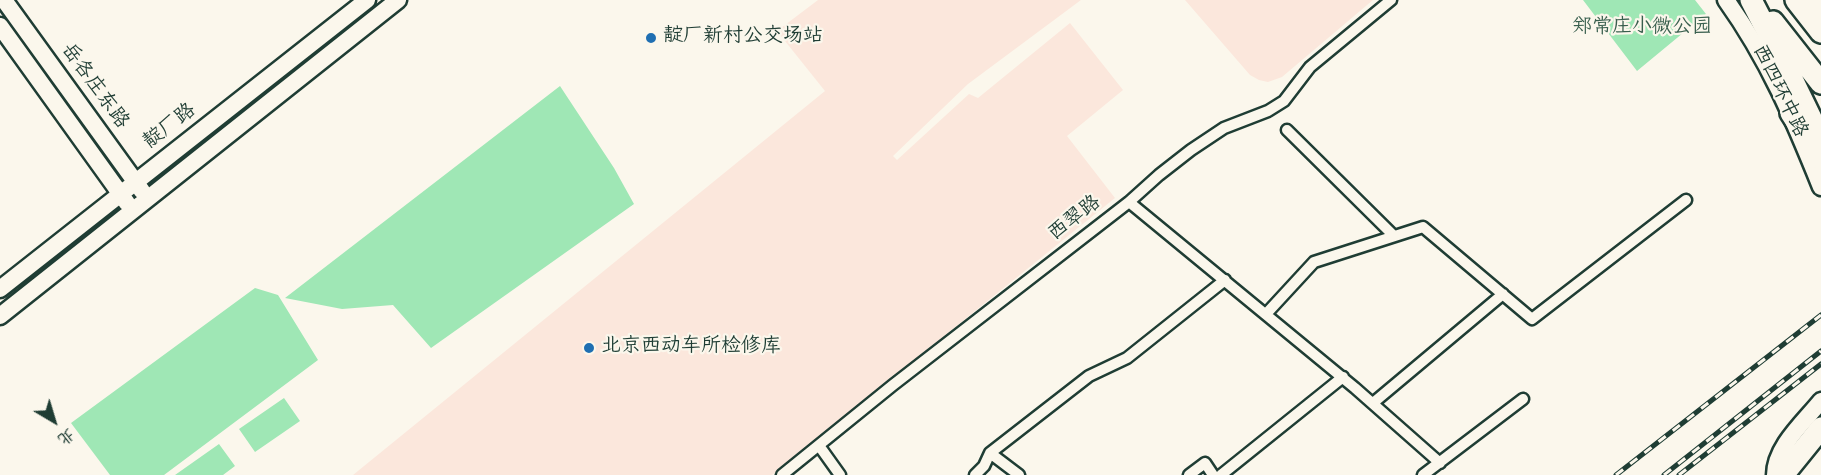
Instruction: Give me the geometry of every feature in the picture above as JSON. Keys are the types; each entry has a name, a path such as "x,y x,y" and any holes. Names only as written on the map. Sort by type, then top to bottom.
{"highway":[{"path":"1751,0 1821,139"},
{"name":"西四环中路","path":"1756,0 1821,83"},
{"path":"1796,0 1821,31"},
{"path":"1814,0 1821,6"},
{"path":"1791,113 1821,159"},
{"path":"1783,475 1821,428"}],"main road":[{"name":"岳各庄东路","path":"4,0 148,198"},
{"name":"靛厂路","path":"0,289 367,0"},
{"path":"0,316 398,0"},
{"name":"西四环中路","path":"1726,0 1763,57 1791,113 1821,187"},
{"name":"岳各庄东路","path":"0,26 133,211"},
{"path":"1775,475 1777,458 1783,448 1821,401"}],"street":[{"name":"西翠路","path":"782,475 820,447 893,385 1130,202 1159,175 1199,144 1224,128 1268,111 1284,101 1310,67 1391,0"},
{"path":"1287,130 1394,236"},
{"path":"1266,314 1314,261 1423,227 1532,320 1686,200"},
{"path":"1130,202 1343,377 1440,463"},
{"path":"975,475 984,466 990,453 1089,376 1126,358 1225,280"},
{"path":"1373,404 1503,294"},
{"path":"1221,475 1343,377"},
{"path":"1423,475 1523,399"},
{"path":"820,447 840,475"},
{"path":"990,453 1018,475"},
{"path":"1188,475 1205,463 1213,475"}],"shaded area":[{"path":"818,0 1081,0 968,84 893,156 897,160 969,94 978,98 1070,23 1123,90 1067,136 1115,198 772,475 353,475 825,91 777,31"},
{"path":"1185,0 1373,0 1282,77 1268,82 1250,75"}],"green space":[{"name":"郑常庄小微公园","path":"1583,0 1695,0 1706,14 1637,71"},
{"path":"560,86 614,168 634,204 431,348 393,305 342,309 285,298"},
{"path":"255,288 278,295 318,360 164,475 110,475 71,423"},
{"path":"284,398 300,421 255,452 239,429"},
{"path":"219,444 235,466 223,475 175,475"}],"railway":[{"path":"1616,475 1821,315"},
{"path":"1664,475 1821,351"},
{"path":"1679,475 1821,364"}],"place":[{"name":"靛厂新村公交场站","path":"651,38"},
{"name":"北京西动车所检修库","path":"589,348"}]}
